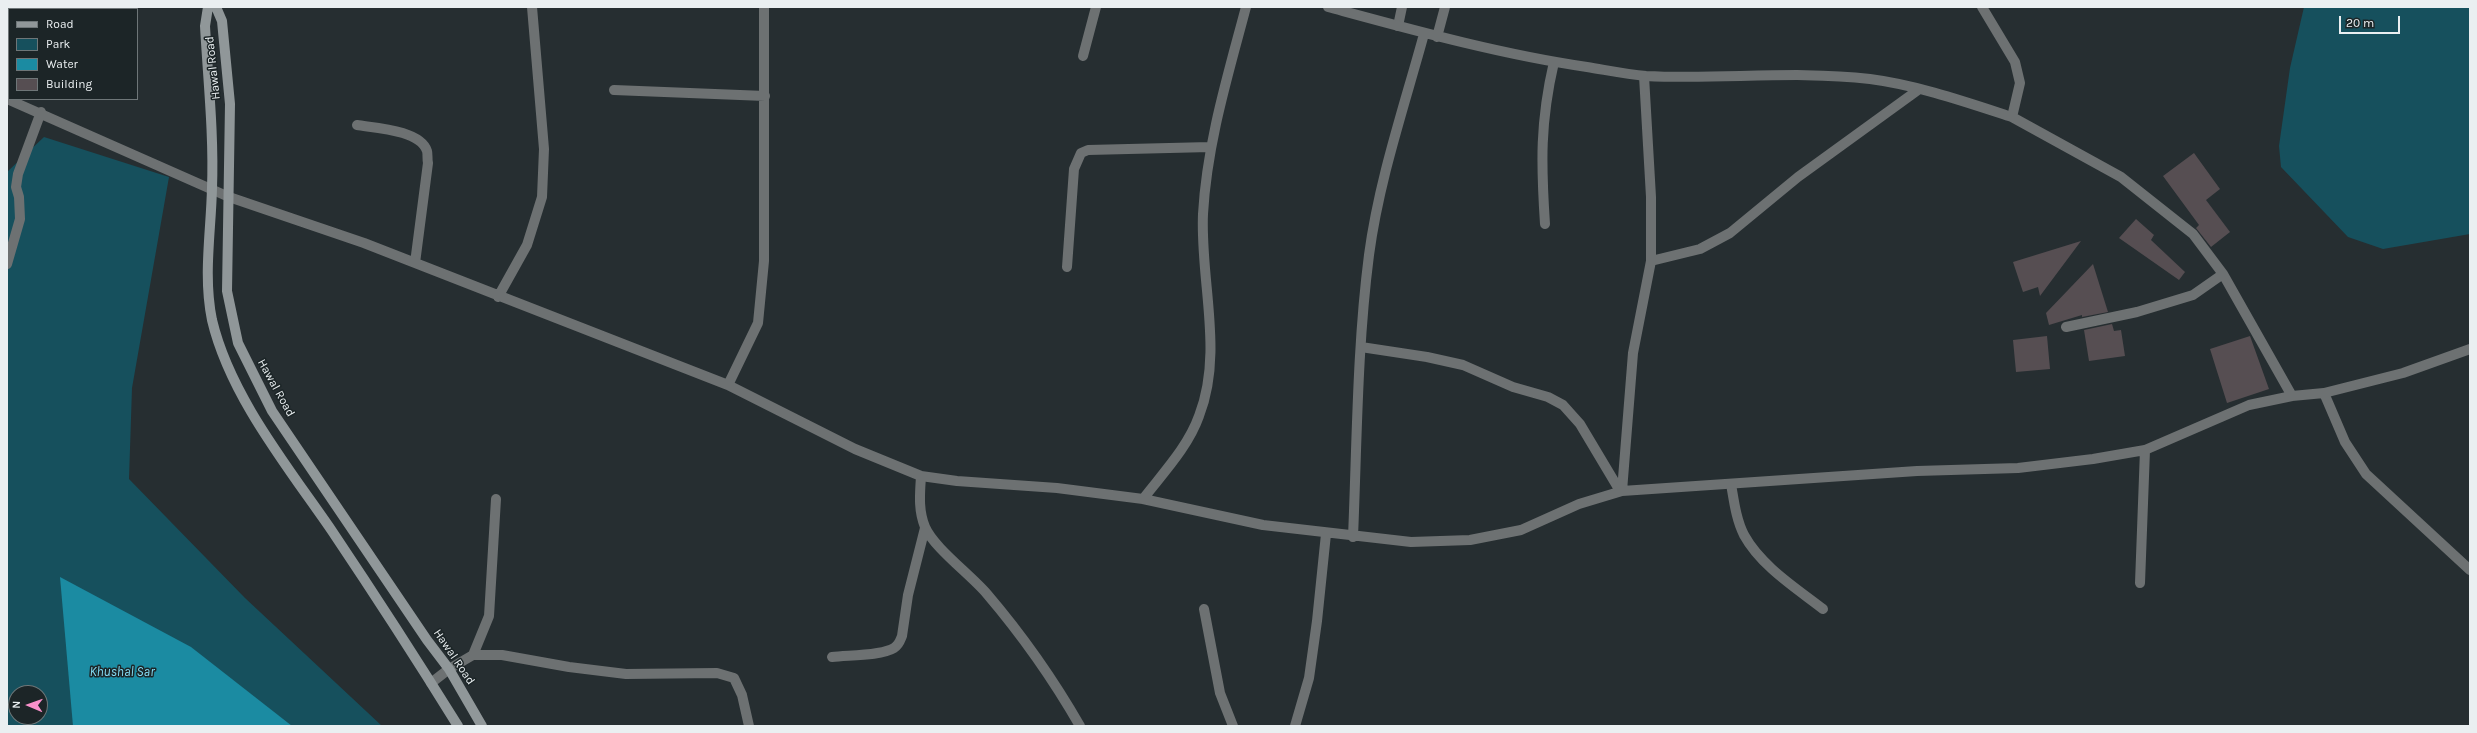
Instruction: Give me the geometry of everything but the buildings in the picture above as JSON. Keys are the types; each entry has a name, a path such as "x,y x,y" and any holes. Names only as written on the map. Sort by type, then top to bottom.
{"main road":[{"name":"Hawal Road","path":"208,7 205,26 212,189 208,233 208,284 212,318 222,353 248,404 278,452 458,726"},
{"name":"Hawal Road","path":"216,7 222,21 230,104 227,290 238,343 272,411 427,640 449,669 482,726"}],"street":[{"path":"498,297 527,245 542,197 544,150 532,7"},
{"path":"728,385 758,323 764,261 764,7"},
{"path":"1083,56 1096,7"},
{"path":"1143,499 1179,452 1199,417 1208,387 1210,352 1203,216 1210,147 1246,7"},
{"path":"1328,7 1424,34 1554,62 1644,76 1726,77 1817,75 1871,80 1918,90 2012,117 2121,177 2193,234 2223,274 2292,396"},
{"path":"1398,26 1402,7"},
{"path":"1437,37 1445,7"},
{"path":"1982,7 2015,62 2020,83 2012,117"},
{"path":"1354,537 1361,347 1369,254 1384,180 1424,34"},
{"path":"1545,224 1541,159 1542,127 1554,62"},
{"path":"1621,491 1633,353 1651,261 1651,197 1644,76"},
{"path":"614,90 765,96"},
{"path":"1651,261 1700,249 1730,233 1798,177 1918,90"},
{"path":"10,100 41,112 229,198 364,242 498,297 728,385 855,449 921,476 958,481 1057,488 1143,499 1263,525 1354,537 1411,542 1470,540 1521,530 1579,504 1621,491 1917,471 2018,468 2094,459 2145,450 2249,405 2292,396 2324,393 2404,373 2470,349"},
{"path":"7,264 20,219 19,197 16,187 18,174 41,112"},
{"path":"357,125 401,132 417,139 426,150 428,163 415,263"},
{"path":"1067,267 1074,169 1081,153 1088,150 1210,147"},
{"path":"2066,327 2137,312 2193,295 2223,274"},
{"path":"1361,347 1427,357 1463,365 1513,386 1548,397 1563,405 1580,424 1621,491"},
{"path":"2324,393 2345,442 2366,474 2470,570"},
{"path":"2140,583 2145,450"},
{"path":"921,476 920,506 925,528 936,542 986,592 1031,647 1080,726"},
{"path":"1731,484 1736,513 1744,535 1757,554 1782,577 1823,609"},
{"path":"473,655 489,616 496,499"},
{"path":"832,657 882,652 893,649 898,644 902,636 916,558 925,528"},
{"path":"1294,726 1308,678 1317,621 1326,534"},
{"path":"1204,609 1220,693 1233,726"},
{"path":"431,683 449,669 473,655 509,656 569,667 626,674 717,673 734,678 742,695 749,726"}],"green space":[{"path":"2304,7 2470,7 2470,234 2383,249 2348,237 2281,167 2279,146 2290,68"},
{"path":"44,137 169,177 132,388 129,479 245,598 382,726 7,726 7,172"}],"water":[{"name":"Khushal Sar","path":"60,577 191,647 292,726 73,726"}]}
